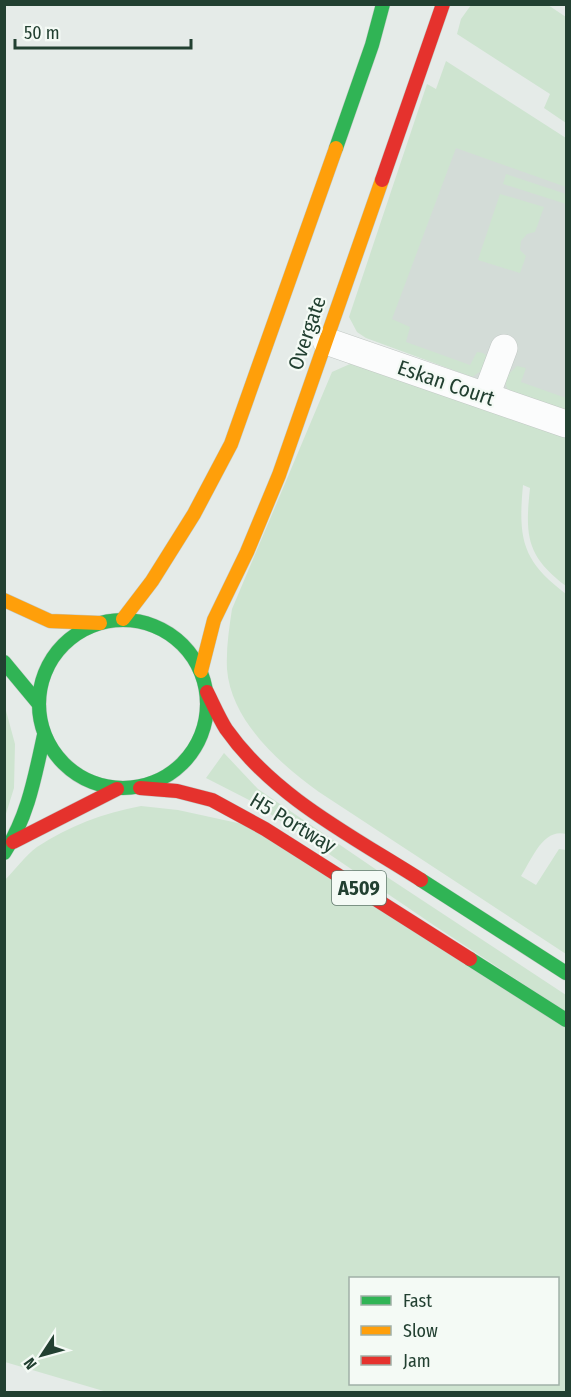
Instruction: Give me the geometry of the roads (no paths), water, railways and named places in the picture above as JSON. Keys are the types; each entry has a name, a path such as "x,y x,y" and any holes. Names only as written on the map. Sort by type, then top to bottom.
{"main road":[{"name":"Overgate","path":"123,619 152,581 194,514 231,444 372,45 382,4"},
{"name":"Overgate","path":"201,671 214,620 247,552 279,475 443,4"},
{"name":"A509","path":"4,600 50,621 100,623 123,619 147,623 170,634 188,650 201,671 207,692 207,718 199,742 184,764 164,779 139,788 117,789 93,784 73,772 56,756 44,735 38,703 43,676 56,652 75,634 100,623"},
{"name":"A509","path":"4,663 38,703"},
{"name":"H5 Portway","path":"207,692 225,727 250,759 292,798 567,973"},
{"path":"9,848 33,785 44,735"},
{"name":"H5 Portway","path":"139,788 177,791 212,800 265,829 567,1020"},
{"path":"9,848 117,789"}],"street":[{"name":"Eskan Court","path":"326,341 567,424"},
{"path":"486,396 504,348"}]}
